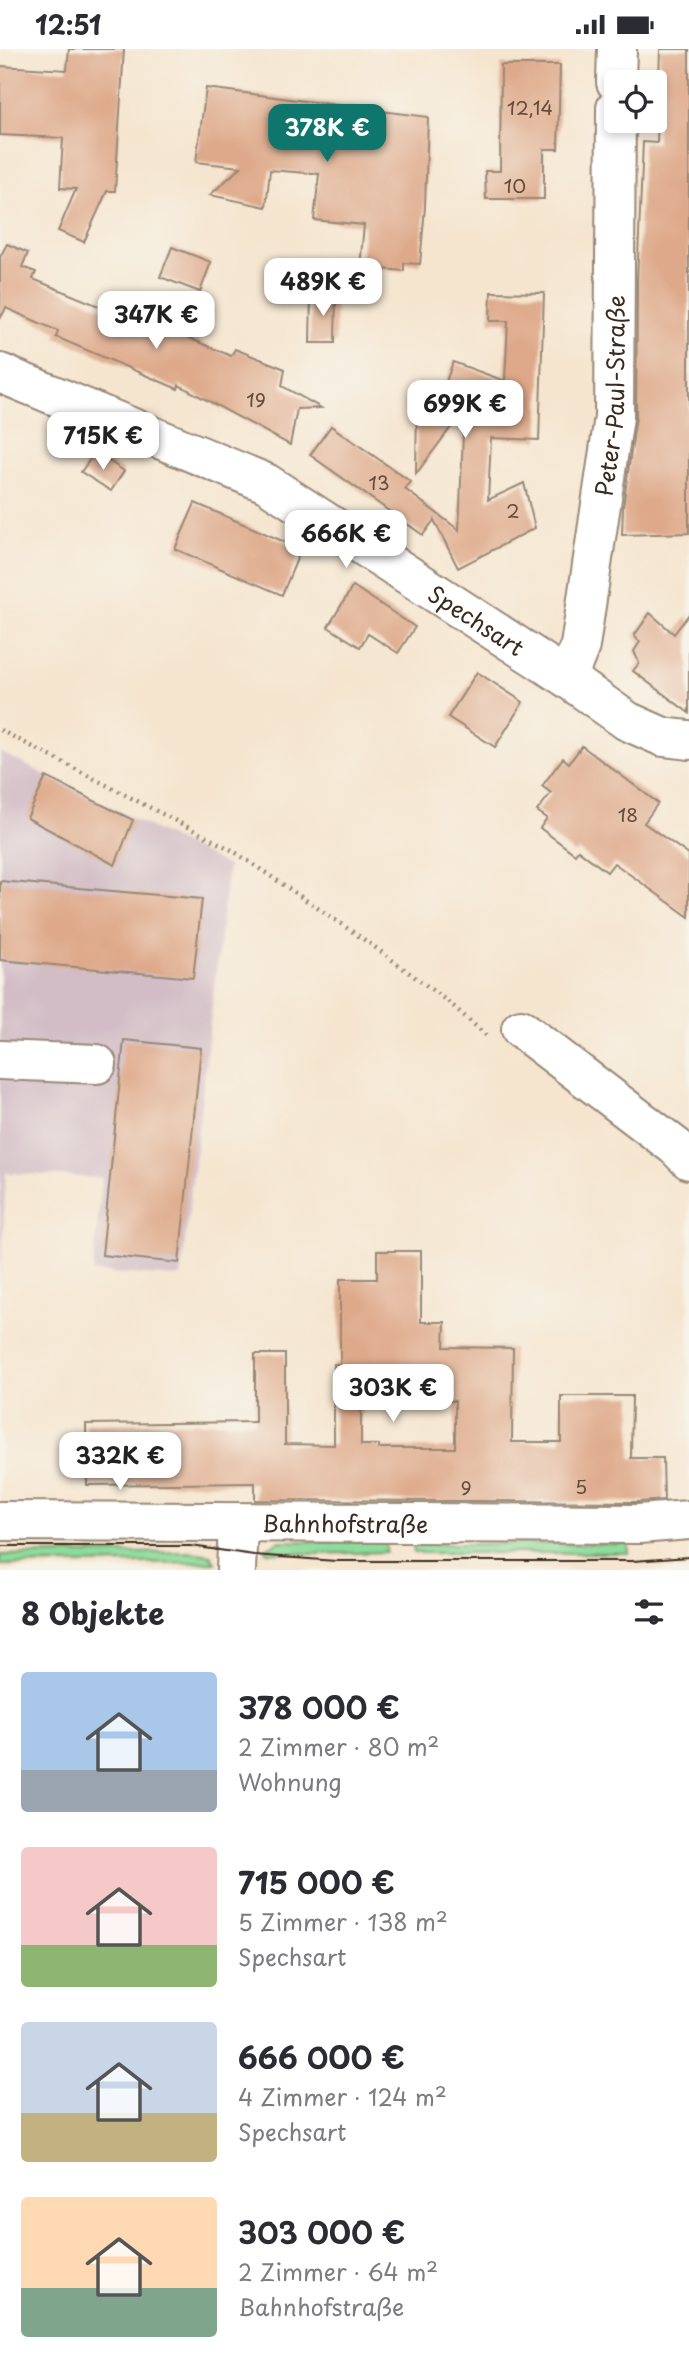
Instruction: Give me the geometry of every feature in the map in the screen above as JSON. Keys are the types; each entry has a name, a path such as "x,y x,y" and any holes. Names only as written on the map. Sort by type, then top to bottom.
{"street":[{"path":"617,49 617,70"},
{"name":"Peter-Paul-Straße","path":"567,678 580,646 614,417 616,133"},
{"name":"Spechsart","path":"0,373 266,483 567,678 627,720 663,737 689,740"},
{"path":"505,1033 676,1147 689,1160"},
{"path":"0,1060 97,1064"},
{"name":"Bahnhofstraße","path":"0,1521 639,1524 689,1520"},
{"path":"236,1570 239,1524"}],"path":[{"path":"0,730 232,850 372,945 451,1004 505,1033"}],"shaded area":[{"path":"0,752 228,866 181,1277 93,1272 102,1178 6,1173 0,1293"}],"green space":[{"path":"280,1541 386,1542 386,1552 267,1552 266,1549"},
{"path":"413,1544 628,1544 629,1553 414,1553"},
{"path":"191,1552 210,1555 215,1562 0,1565 0,1555"}],"building":[{"path":"69,49 124,49 115,191 107,191 84,242 58,231 76,189 60,188 63,138 0,135 0,66 67,70"},
{"path":"660,49 689,49 689,533 622,535 623,507 636,417 637,281 643,142 657,143 657,133 667,133 667,70 659,70"},
{"path":"501,65 560,65 558,149 544,149 544,199 486,199 485,171 500,171"},
{"path":"206,88 428,117 420,264 404,263 404,271 360,267 364,225 314,220 319,174 270,170 266,207 210,195 241,167 196,162"},
{"path":"7,244 28,253 22,267 36,272 33,279 147,326 149,321 231,356 235,349 285,369 282,386 321,408 297,409 290,445 179,385 178,389 56,337 58,331 6,308 0,319 0,257"},
{"path":"172,247 211,262 200,292 160,277"},
{"path":"311,292 336,293 335,343 310,343"},
{"path":"491,292 544,293 539,440 491,438 488,500 524,483 535,528 458,568 434,520 423,535 310,455 331,426 411,482 405,489 459,530 464,410 416,474 417,401 439,401 453,362 505,381 508,321 490,321"},
{"path":"95,452 124,471 111,491 81,472"},
{"path":"195,503 301,549 282,595 175,549"},
{"path":"353,586 415,627 398,653 368,634 360,647 328,627"},
{"path":"650,613 674,634 689,614 689,713 633,671 639,663 634,651 640,642 634,636"},
{"path":"477,672 523,702 495,747 448,717"},
{"path":"582,746 658,803 644,823 689,855 689,917 614,863 607,872 578,850 575,854 540,828 547,818 537,811 551,793 542,786 563,758 569,763"},
{"path":"46,777 133,820 115,865 27,818"},
{"path":"0,881 202,899 193,978 0,960"},
{"path":"124,1040 201,1048 179,1263 102,1255"},
{"path":"377,1251 421,1251 421,1322 445,1322 444,1347 513,1348 512,1442 561,1442 561,1396 632,1396 631,1458 663,1458 664,1500 255,1500 255,1483 87,1485 86,1424 255,1422 255,1354 285,1354 285,1444 334,1445 334,1364 340,1364 340,1279 377,1279","holes":["361,1381 421,1381 420,1401 455,1401 455,1448 379,1448 379,1445 361,1445"]}],"tram line":[{"path":"0,1546 191,1546 254,1555 336,1561 633,1561 689,1557"}]}
